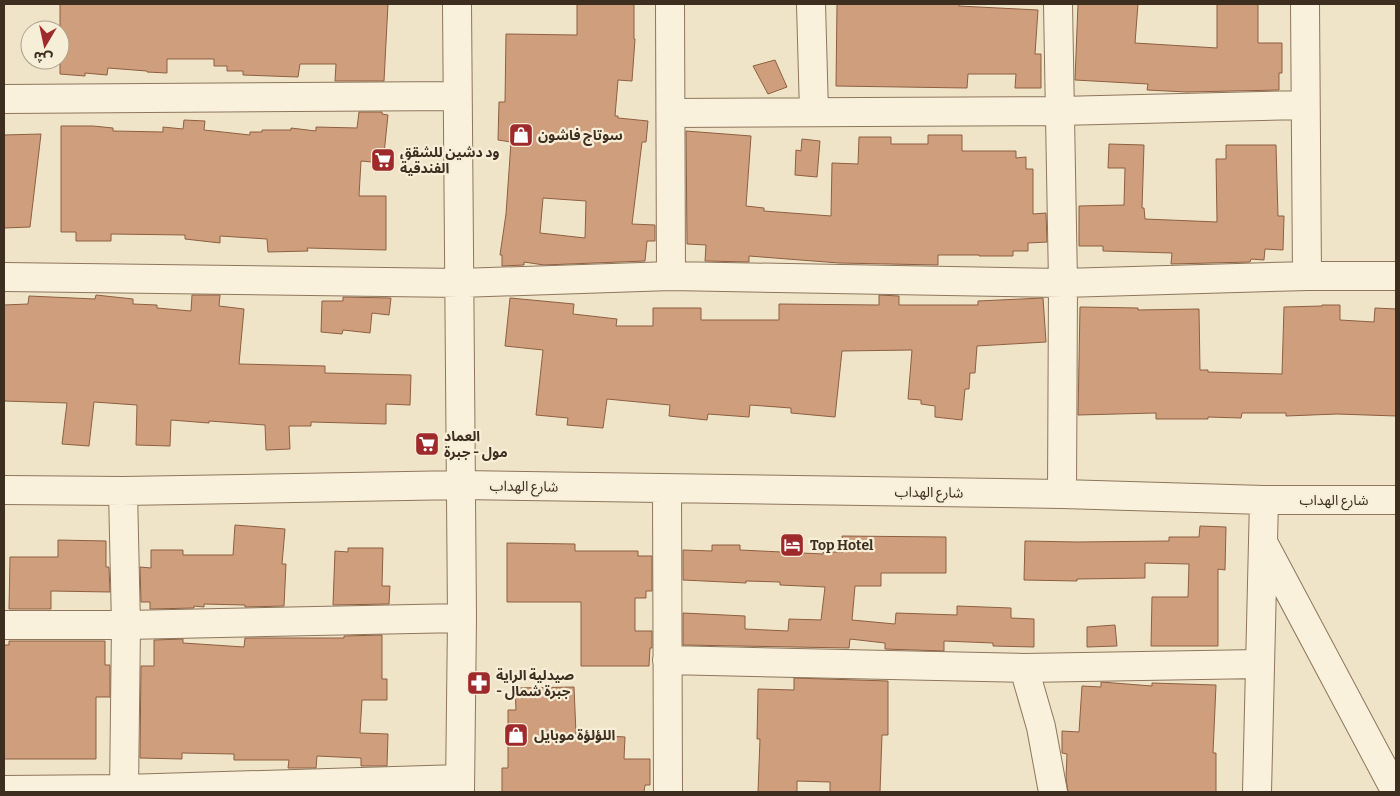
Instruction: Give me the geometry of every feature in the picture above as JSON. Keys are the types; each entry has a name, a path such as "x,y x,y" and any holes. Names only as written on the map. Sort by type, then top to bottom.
{"street":[{"path":"4,790 124,791 460,786 462,618 457,4"},
{"path":"670,4 671,276"},
{"path":"811,4 814,112"},
{"path":"1058,4 1063,283 1062,494"},
{"path":"1305,4 1307,276"},
{"path":"4,99 457,96"},
{"path":"671,112 1060,110 1305,105"},
{"path":"4,277 460,283 671,276 1063,283 1307,276 1396,276"},
{"name":"شارع الهداب","path":"4,490 123,490 461,484 667,489 1062,494 1264,500 1396,500"},
{"path":"667,489 668,792"},
{"path":"123,490 126,625 124,791"},
{"path":"1257,792 1264,500"},
{"path":"1263,542 1386,753 1396,792"},
{"path":"4,625 126,625 462,618"},
{"path":"667,660 1024,668 1260,664"},
{"path":"1024,668 1041,727 1053,792"}],"building":[{"path":"60,4 388,4 384,81 335,81 336,64 300,64 298,77 243,75 243,71 227,71 227,66 214,66 214,59 167,59 167,73 108,68 107,75 85,73 85,76 60,74 60,70 70,70 70,20 60,20"},
{"path":"577,4 634,4 635,39 632,81 618,80 615,116 618,116 618,118 648,121 646,142 642,142 632,224 655,225 655,241 647,241 645,261 544,265 524,262 524,265 502,266 502,255 500,255 506,214 511,142 498,140 499,102 505,102 506,34 577,35","holes":["543,198 586,201 585,238 540,233"]},
{"path":"837,4 959,4 959,6 1038,10 1035,54 1041,54 1041,88 1015,88 1016,74 968,74 967,88 836,86"},
{"path":"1078,4 1138,4 1135,43 1217,48 1217,4 1258,4 1258,43 1282,43 1282,73 1279,73 1279,90 1187,92 1147,90 1148,84 1075,80"},
{"path":"775,60 787,87 768,94 753,66"},
{"path":"359,112 382,112 382,114 388,115 383,163 361,161 359,196 386,196 386,250 307,248 308,251 268,252 267,239 220,236 220,243 185,239 185,235 111,234 111,241 76,241 76,232 61,232 61,126 93,126 113,128 113,131 163,132 163,127 183,129 184,120 205,121 204,130 250,135 250,132 291,130 291,128 316,131 316,127 357,128"},
{"path":"686,131 751,136 746,206 764,208 764,211 831,216 832,163 858,164 859,137 891,137 891,144 928,144 928,135 962,135 962,151 1016,151 1016,158 1026,157 1026,169 1033,169 1033,214 1046,213 1047,242 1028,243 1028,251 1013,251 1013,256 938,255 938,265 839,263 749,256 749,262 705,261 706,245 687,244"},
{"path":"41,134 30,227 4,228 4,135"},
{"path":"802,139 820,141 817,177 795,175 796,150 801,151"},
{"path":"1109,144 1144,145 1142,208 1144,208 1145,219 1217,222 1216,159 1226,159 1226,145 1276,145 1278,216 1284,216 1283,250 1265,249 1264,260 1251,259 1250,262 1171,264 1172,253 1103,251 1103,246 1079,246 1079,206 1124,205 1125,168 1108,168"},
{"path":"96,295 133,299 133,304 157,305 157,308 191,311 192,295 220,295 219,306 244,309 239,364 325,366 325,373 411,375 410,405 386,404 386,424 311,422 311,426 289,426 290,449 266,450 265,425 209,421 209,423 171,420 170,446 136,445 137,405 94,402 89,446 62,444 67,403 4,401 4,305 28,304 29,296 95,299"},
{"path":"879,295 899,296 899,305 978,305 978,301 1043,298 1046,342 977,346 975,373 970,373 969,389 965,389 962,420 935,417 935,406 921,404 921,400 908,399 912,350 842,351 835,417 791,413 791,408 750,405 749,417 708,414 707,420 669,416 670,405 607,399 603,428 567,425 568,418 536,415 543,350 505,346 510,298 574,304 573,314 617,319 616,326 653,326 653,308 701,308 701,320 779,320 779,304 879,305"},
{"path":"343,297 391,298 389,315 372,313 370,333 343,330 342,334 321,332 322,301 343,301"},
{"path":"1340,305 1340,320 1374,322 1375,308 1396,309 1396,416 1337,414 1286,416 1286,413 1242,413 1241,418 1156,419 1156,413 1078,415 1080,307 1138,308 1138,310 1199,309 1200,370 1208,370 1208,372 1282,374 1284,307"},
{"path":"235,525 285,529 282,564 286,564 284,606 245,607 245,605 204,604 204,607 194,606 194,608 150,609 150,602 141,602 140,567 151,568 151,550 183,550 183,555 233,555"},
{"path":"1200,526 1226,527 1225,570 1218,569 1218,646 1151,646 1152,597 1188,597 1189,564 1145,563 1145,578 1077,579 1077,581 1024,580 1025,541 1169,541 1169,537 1199,537"},
{"path":"842,536 946,537 946,573 881,573 881,586 855,586 852,620 895,624 896,613 957,615 957,606 1011,608 1011,618 1034,619 1034,647 993,646 993,643 944,641 944,651 885,649 885,643 850,639 849,648 683,645 683,613 745,616 745,629 788,631 789,619 821,620 825,587 780,585 780,582 746,581 746,583 683,580 683,550 712,551 712,545 740,545 740,550 823,554 823,552 843,552"},
{"path":"58,540 106,541 106,567 109,567 110,592 51,591 51,609 9,609 10,557 58,557"},
{"path":"507,543 575,544 575,551 638,551 638,556 652,556 652,591 646,591 646,598 635,598 635,631 652,631 649,666 581,666 581,602 507,602"},
{"path":"348,548 383,548 382,586 390,586 389,604 333,605 335,551 348,552"},
{"path":"1115,625 1117,646 1087,647 1087,627"},
{"path":"382,635 382,679 387,679 387,700 362,700 360,733 388,734 387,766 361,766 361,758 317,756 316,768 288,768 289,760 234,760 234,754 182,753 182,759 140,758 141,666 154,666 154,640 183,639 183,643 244,647 245,638 344,638 344,636"},
{"path":"9,641 105,641 105,665 110,665 110,697 96,697 96,759 4,759 4,645 9,645"},
{"path":"794,678 888,681 888,735 882,735 880,792 830,792 830,782 797,781 797,792 758,792 760,739 757,739 758,689 794,690"},
{"path":"1101,682 1152,686 1152,683 1216,685 1213,753 1216,753 1216,792 1068,792 1066,778 1067,754 1062,753 1062,731 1079,732 1082,686 1101,687"},
{"path":"574,687 576,734 625,737 624,759 650,759 650,785 645,785 644,792 502,792 502,768 508,768 508,710 516,710 515,688"}],"place":[{"name":"سوتاج فاشون","path":"521,135"},
{"name":"ود دشين للشقق الفندقية","path":"383,160"},
{"name":"العماد مول - جبرة","path":"427,444"},
{"name":"Top Hotel","path":"792,545"},
{"name":"صيدلية الراية - جبرة شمال","path":"479,683"},
{"name":"اللؤلؤة موبايل","path":"516,735"}]}
